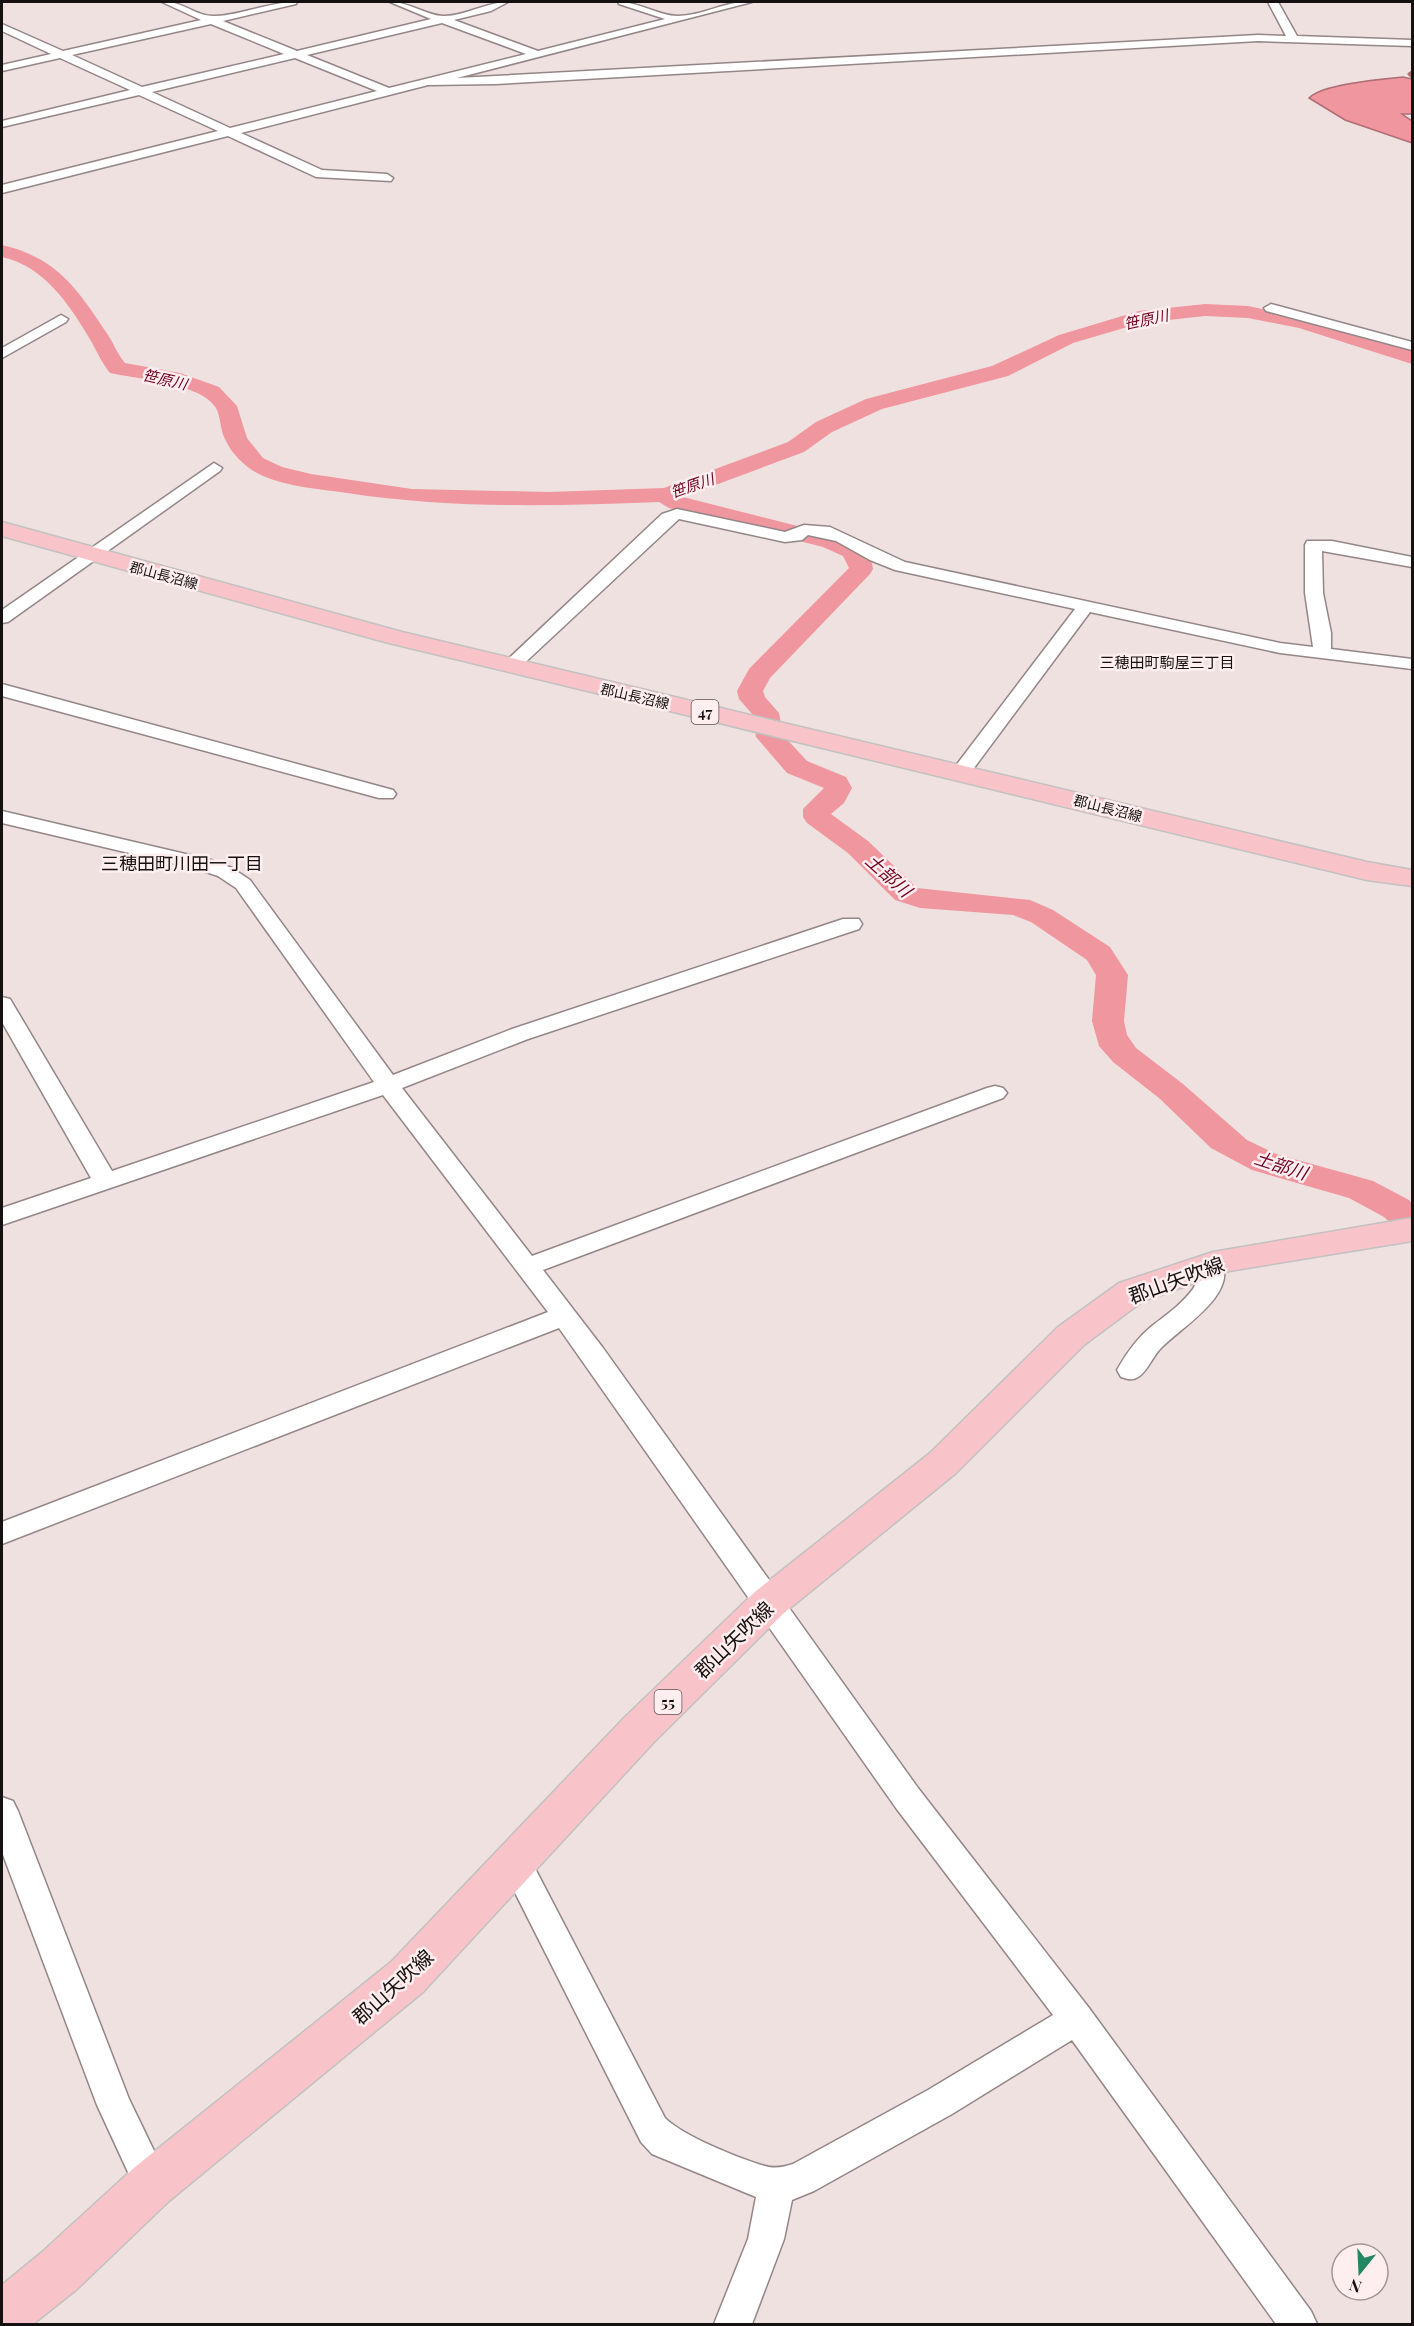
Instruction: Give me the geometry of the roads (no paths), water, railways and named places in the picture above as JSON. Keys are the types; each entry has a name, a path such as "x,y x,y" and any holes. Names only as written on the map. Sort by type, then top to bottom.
{"main road":[{"name":"郡山長沼線","path":"2,529 511,666 1367,871 1413,878"},
{"name":"郡山矢吹線","path":"2,2317 58,2271 152,2184 407,1977 639,1730 770,1602 943,1463 1071,1336 1131,1292 1211,1265 1413,1230"}],"street":[{"path":"167,2 388,92"},
{"path":"2,68 292,2"},
{"path":"394,2 537,55"},
{"path":"2,124 442,20 490,8 503,2"},
{"path":"623,2 675,20"},
{"path":"2,189 747,2"},
{"path":"1273,2 1293,38"},
{"path":"2,27 320,174 387,178"},
{"path":"428,82 485,81 1293,38 1413,43"},
{"path":"1271,308 1413,346"},
{"path":"2,354 60,319"},
{"path":"2,618 214,468"},
{"path":"511,666 672,515 710,519 785,537 820,529 848,539 890,564 1322,655 1413,664"},
{"path":"1322,655 1322,633 1314,593 1313,545 1332,546 1413,562"},
{"path":"961,772 1086,606"},
{"path":"2,690 386,794"},
{"path":"2,817 204,864 238,880 342,1019 388,1085 594,1355 907,1798 1077,2019 1298,2325"},
{"path":"2,1217 388,1085 492,1044 851,924"},
{"path":"2,1004 106,1182"},
{"path":"527,1267 995,1093"},
{"path":"1130,1370 1152,1341 1199,1299 1211,1279 1211,1265"},
{"path":"2,1533 564,1316"},
{"path":"2,1811 114,2104 152,2184"},
{"path":"516,1863 653,2130 665,2142 753,2180 783,2185 801,2179 940,2102 1077,2019"},
{"path":"733,2325 742,2294 771,2229 776,2202 774,2185"}],"waterway":[{"path":"1412,72 1409,74 1412,77"},
{"name":"笹原川","path":"2,251 34,262 59,282 80,308 118,368 172,378 211,392 226,406 236,439 255,463 274,472 311,481 412,496 549,499 667,495"},
{"name":"笹原川","path":"667,495 796,447 824,427 874,404 1000,371 1066,339 1139,317 1205,310 1248,312 1303,323 1412,358"},
{"name":"土部川","path":"667,495 677,503 832,542 851,551 858,558 861,569 758,675 750,691 752,699 766,713 770,737 797,767 836,783 838,788 834,797 817,809 817,817 858,847 906,894 920,899 1019,906 1042,916 1099,954 1112,975 1108,1021 1110,1035 1124,1055 1171,1091 1234,1148 1284,1169 1361,1190 1379,1198 1412,1223"}],"district":[{"name":"三穂田町駒屋三丁目","path":"1167,662"},
{"name":"三穂田町川田一丁目","path":"182,863"}]}
